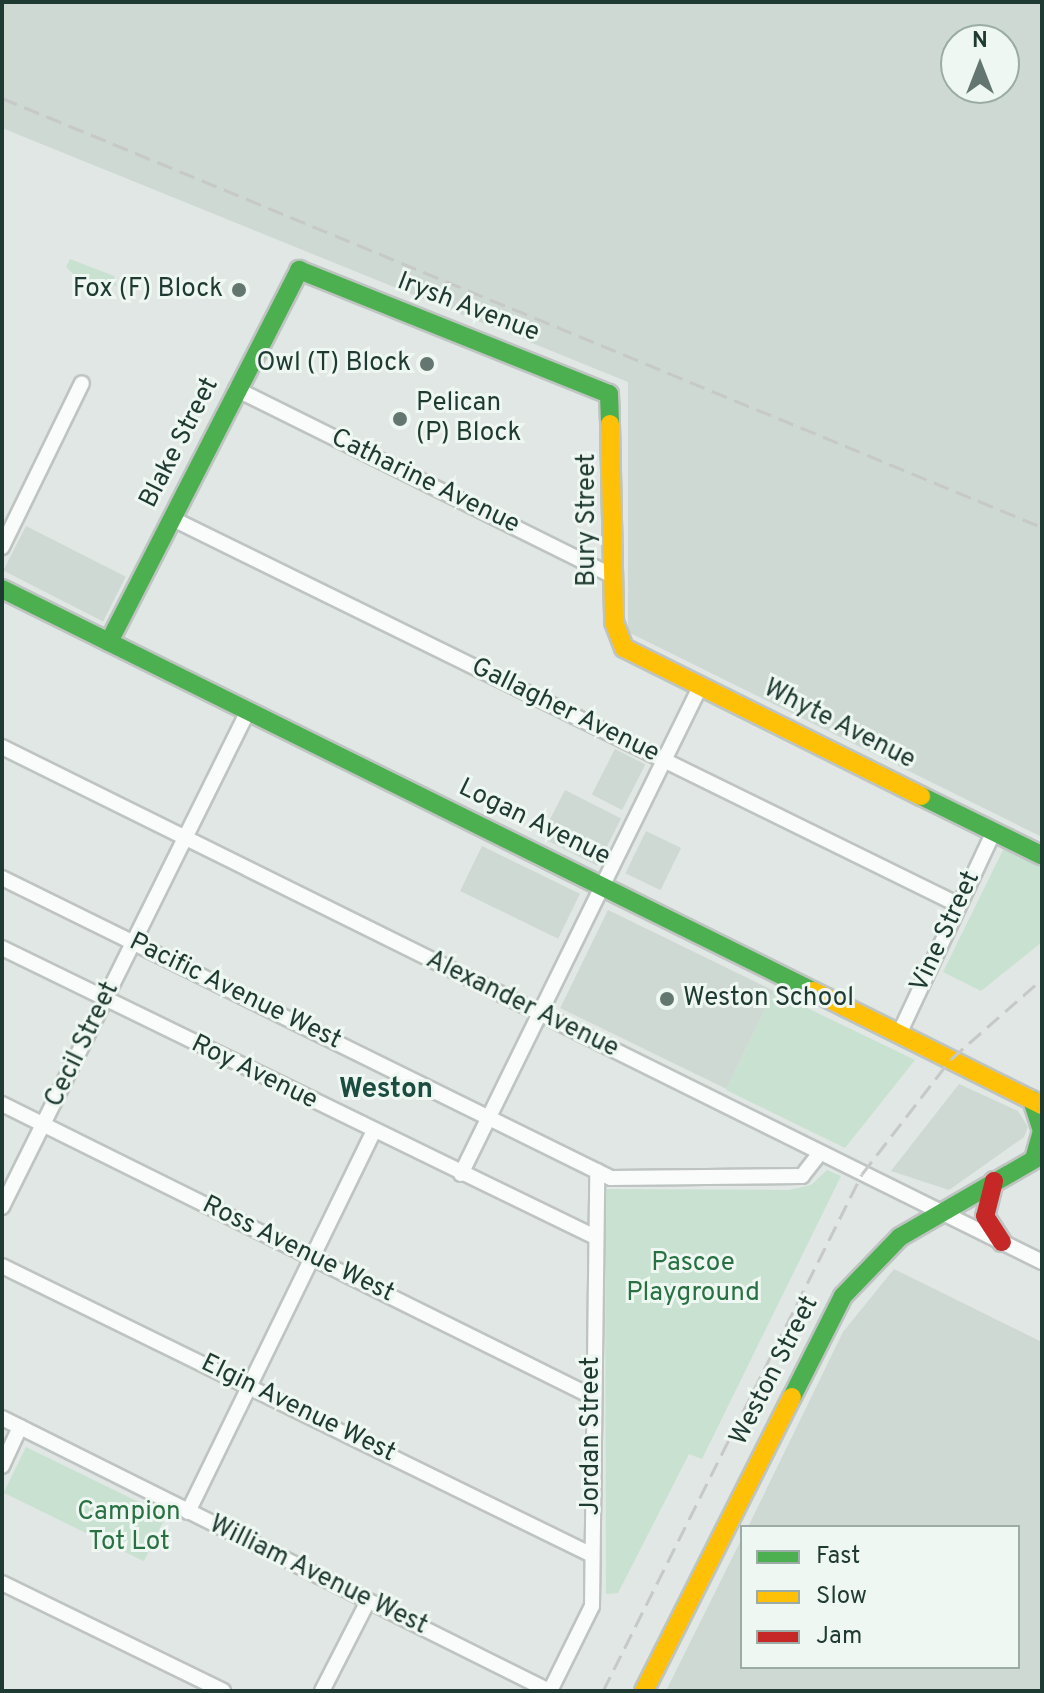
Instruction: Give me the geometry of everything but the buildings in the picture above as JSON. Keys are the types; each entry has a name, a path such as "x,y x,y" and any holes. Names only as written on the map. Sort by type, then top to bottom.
{"main road":[{"name":"Blake Street","path":"109,642 299,270"},
{"name":"Irysh Avenue","path":"299,270 599,388 613,401"},
{"name":"Bury Street","path":"613,401 613,576 617,639"},
{"name":"Logan Avenue","path":"2,589 1037,1102"},
{"name":"Whyte Avenue","path":"617,639 701,685 1041,855"},
{"path":"1037,1102 1042,1131 1039,1157"},
{"name":"Weston Street","path":"644,1691 830,1317 875,1258 941,1212 1039,1157"},
{"path":"994,1181 985,1216 1002,1242"}],"street":[{"path":"2,547 82,383"},
{"name":"Catharine Avenue","path":"236,389 613,576"},
{"name":"Gallagher Avenue","path":"171,518 959,905"},
{"path":"461,1174 701,685"},
{"name":"Cecil Street","path":"2,1207 248,711"},
{"name":"Alexander Avenue","path":"2,747 1042,1262"},
{"name":"Vine Street","path":"899,1034 994,831"},
{"name":"Pacific Avenue West","path":"2,878 611,1178 802,1176 820,1153"},
{"name":"Roy Avenue","path":"2,948 373,1132 593,1236"},
{"name":"Ross Avenue West","path":"2,1104 593,1397"},
{"path":"188,1512 373,1132"},
{"name":"Jordan Street","path":"550,1691 592,1606 593,1236 597,1171"},
{"name":"Elgin Avenue West","path":"2,1266 592,1555"},
{"name":"William Avenue West","path":"2,1418 550,1691"},
{"path":"2,1466 20,1427"},
{"path":"2,1583 223,1691"},
{"path":"322,1691 368,1601"}],"shaded area":[{"path":"2,2 1042,2 1042,837 628,632 628,382 2,128"},
{"path":"26,526 126,577 103,621 3,571"},
{"path":"615,749 645,764 622,810 592,794"},
{"path":"565,790 621,819 597,866 541,837"},
{"path":"646,831 681,848 660,890 625,873"},
{"path":"482,846 580,894 558,939 460,891"},
{"name":"Weston School","path":"608,910 774,991 726,1089 560,1008"},
{"path":"959,1084 1018,1111 1028,1127 1024,1137 949,1190 891,1171"},
{"path":"894,1269 1042,1342 1042,1691 666,1691 740,1542 740,1669 1020,1669 1020,1525 749,1525 843,1332"}],"green space":[{"path":"70,259 114,276 117,286 76,277 66,267"},
{"path":"1004,848 1042,866 1042,942 981,991 943,972"},
{"path":"774,992 915,1060 845,1148 726,1090"},
{"name":"Pascoe Playground","path":"827,1170 841,1176 702,1459 689,1454 618,1593 606,1594 605,1189 789,1190 811,1185"},
{"name":"Campion Tot Lot","path":"26,1447 166,1515 144,1561 4,1493"}],"railway":[{"path":"2,98 1042,527"},
{"path":"603,1691 862,1174 951,1059 1042,979"}],"traffic: fast":[{"path":"109,642 299,270 609,394 610,424"},
{"path":"2,589 813,991"},
{"path":"921,796 1041,855"},
{"path":"1032,1100 1042,1131 1034,1159"},
{"path":"792,1397 843,1296 900,1237 1042,1155"}],"traffic: slow":[{"path":"610,424 614,622 624,648 921,796"},
{"path":"813,991 1042,1105"},
{"path":"644,1691 792,1397"}],"traffic: jam":[{"path":"994,1181 985,1216 1002,1242"}],"place":[{"name":"Fox (F) Block","path":"239,290"},
{"name":"Owl (T) Block","path":"427,364"},
{"name":"Pelican (P) Block","path":"400,419"},
{"name":"Weston School","path":"667,999"}],"district":[{"name":"Weston","path":"386,1090"}]}
